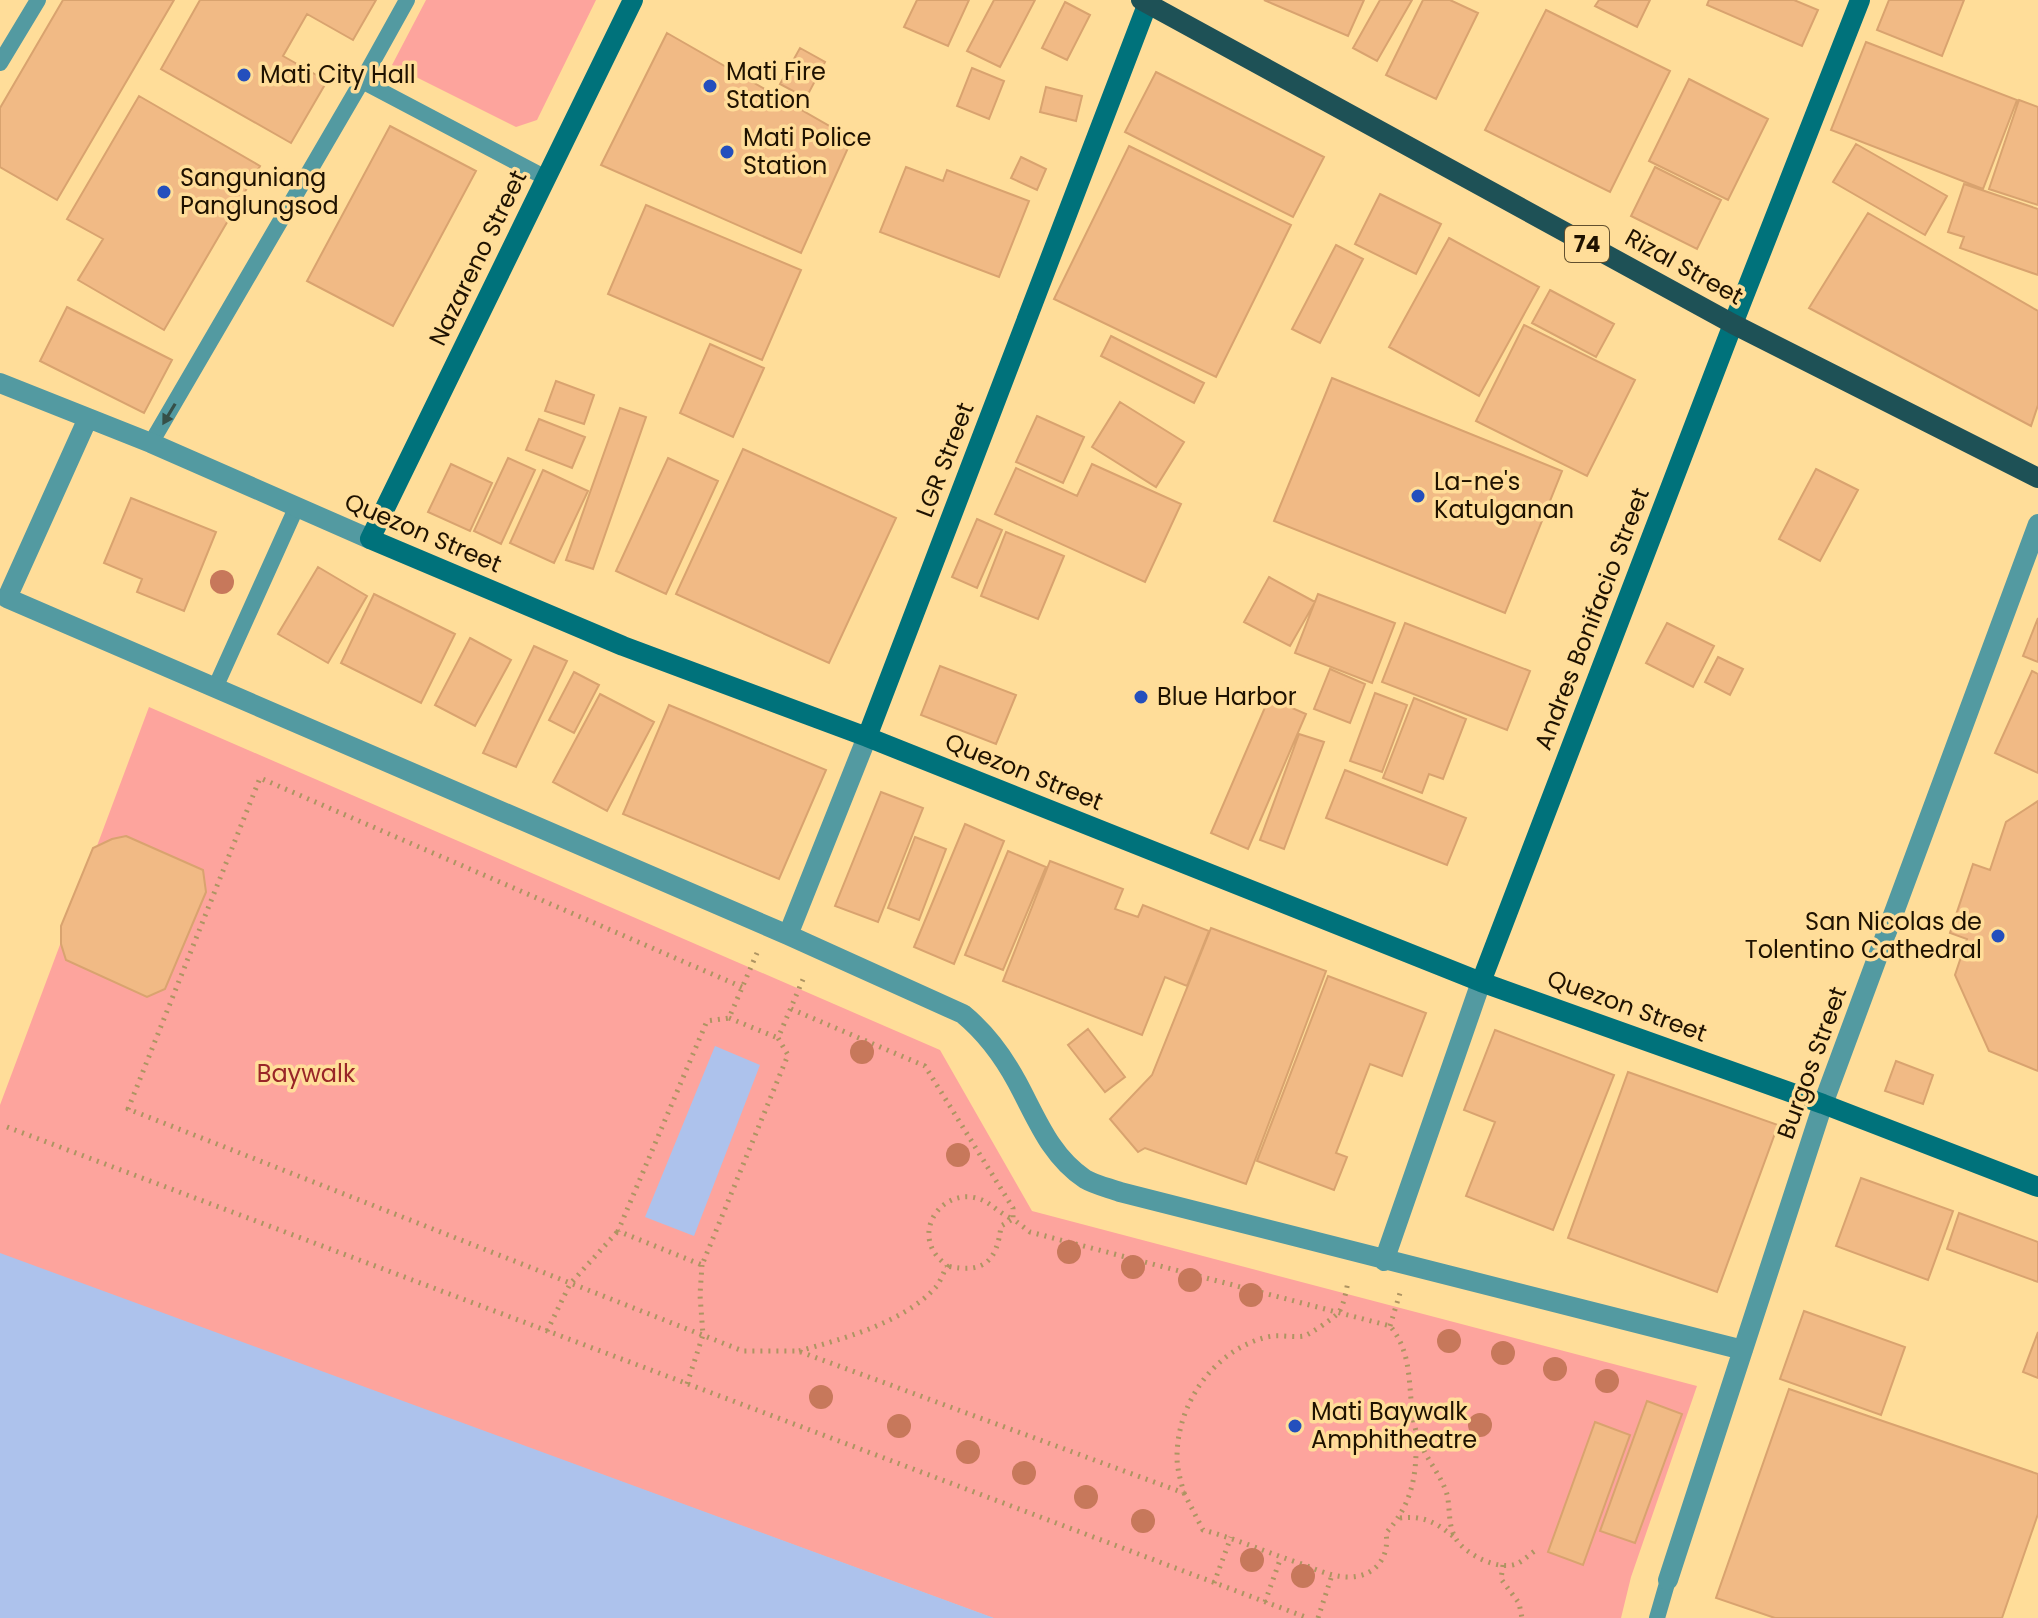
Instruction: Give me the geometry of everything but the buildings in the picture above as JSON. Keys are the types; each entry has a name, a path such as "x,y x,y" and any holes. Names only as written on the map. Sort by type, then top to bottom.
{"main road":[{"name":"Rizal Street","path":"1146,1 1733,324 2038,478"}],"street":[{"name":"Nazareno Street","path":"370,539 633,0"},
{"name":"Andres Bonifacio Street","path":"1384,1261 1481,982 1860,0"},
{"name":"LGR Street","path":"788,935 867,737 1146,1"},
{"name":"Quezon Street","path":"0,383 151,443 623,646 867,737 1481,982 1823,1104 2038,1187"},
{"path":"88,418 7,598 788,935 963,1014 980,1029 1017,1082 1038,1126 1061,1159 1086,1180 1120,1192 1384,1261 1743,1350"},
{"name":"Burgos Street","path":"1668,1580 1823,1104 2038,524"}],"lane":[{"path":"0,63 38,0"},
{"path":"151,443 407,0"},
{"path":"362,81 546,178"},
{"path":"215,688 297,506"},
{"path":"1657,1618 1668,1580"}],"path":[{"path":"729,1018 742,987 260,778 128,1109 743,1351 798,1351 858,1335 901,1314 935,1288 947,1266"},
{"path":"778,1038 791,1009"},
{"path":"547,1331 570,1284 618,1231 707,1021 729,1018 778,1038 788,1055 702,1265 700,1295 703,1335 687,1384"},
{"path":"7,1127 1308,1618"},
{"path":"957,1197 976,1198 994,1207 999,1214 1013,1219 1001,1226 996,1251 988,1262 963,1270 947,1266 933,1251 929,1234 931,1219 942,1205 957,1197"},
{"path":"618,1231 702,1265"},
{"path":"1339,1313 1305,1336 1268,1337 1249,1343 1231,1353 1194,1392 1180,1429 1177,1461 1184,1493 1203,1530 1231,1537 1332,1575 1352,1577 1370,1573 1382,1562 1388,1546 1386,1533 1399,1519 1417,1470 1407,1358 1401,1339 1390,1326"},
{"path":"798,1351 1184,1493"},
{"path":"1416,1434 1444,1486 1456,1539"},
{"path":"1399,1519 1412,1516 1430,1519 1472,1554 1503,1565 1516,1565 1536,1550"},
{"path":"1214,1583 1231,1537"},
{"path":"1265,1602 1281,1557"},
{"path":"1503,1565 1501,1579 1519,1603 1522,1618"},
{"path":"1318,1618 1332,1575"}],"green space":[{"path":"426,0 596,0 537,120 516,127 392,65"},
{"name":"Baywalk","path":"149,707 940,1050 1032,1211 1697,1386 1631,1577 1621,1618 993,1618 0,1254 0,1105"}],"water":[{"path":"715,1046 760,1065 694,1236 645,1217"},
{"path":"0,1253 994,1618 0,1618"}],"place":[{"name":"Mati City Hall","path":"244,75"},
{"name":"Mati Fire Station","path":"710,86"},
{"name":"Mati Police Station","path":"727,152"},
{"name":"Sanguniang Panglungsod","path":"164,192"},
{"name":"La-ne's Katulganan","path":"1418,496"},
{"name":"Blue Harbor","path":"1141,697"},
{"name":"San Nicolas de Tolentino Cathedral","path":"1998,936"},
{"name":"Mati Baywalk Amphitheatre","path":"1295,1426"}]}
